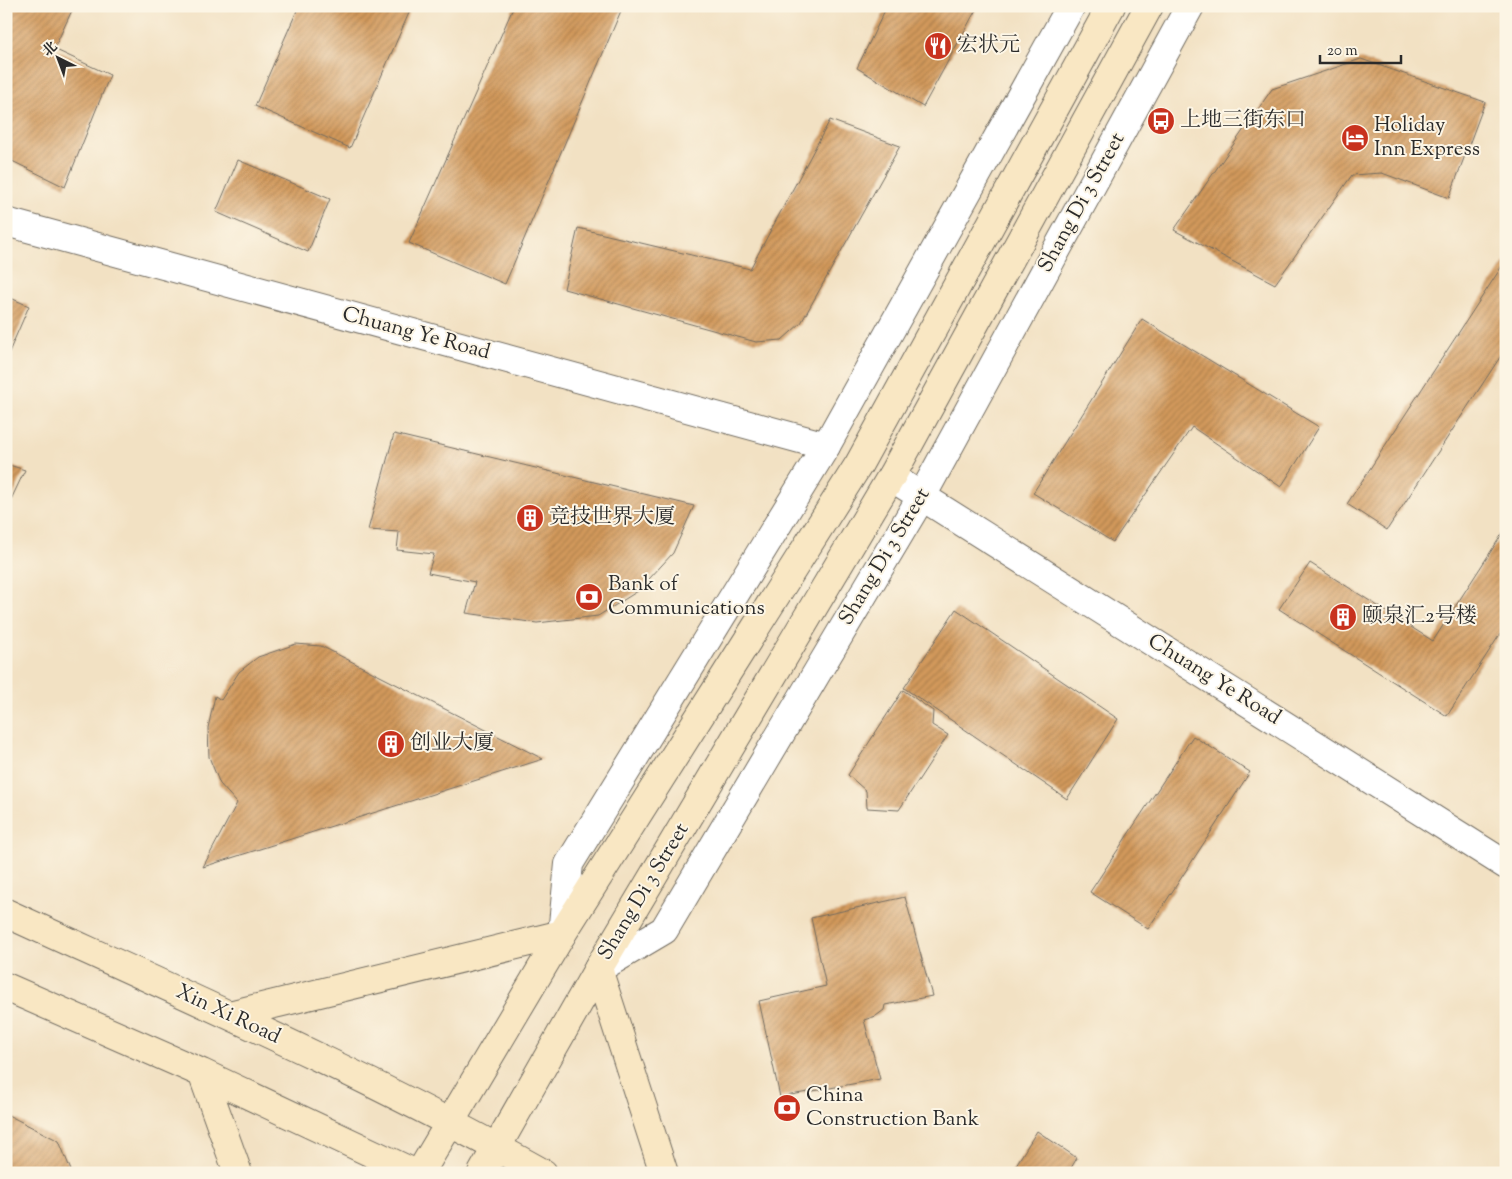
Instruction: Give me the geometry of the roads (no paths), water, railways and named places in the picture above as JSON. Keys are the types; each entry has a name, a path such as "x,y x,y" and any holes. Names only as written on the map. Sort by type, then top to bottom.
{"main road":[{"path":"420,1173 449,1120 562,934 859,464 1111,6"},
{"name":"Shang Di 3 Street","path":"598,969 891,477 1149,6"},
{"name":"Xin Xi Road","path":"6,913 229,1015 449,1120 543,1173"},
{"path":"229,1015 562,934"},
{"path":"482,1173 598,969"},
{"path":"598,969 664,1173"},
{"path":"6,987 202,1073 414,1173"},
{"path":"202,1073 238,1173"}],"street":[{"path":"562,934 569,864 826,446 1071,6"},
{"name":"Shang Di 3 Street","path":"598,969 664,930 922,496 1190,6"},
{"name":"Chuang Ye Road","path":"6,222 826,446 859,464"},
{"name":"Chuang Ye Road","path":"891,477 1506,865"}],"place":[{"name":"宏状元","path":"938,46"},
{"name":"上地三街东口","path":"1161,121"},
{"name":"Holiday Inn Express","path":"1355,138"},
{"name":"竞技世界大厦","path":"530,518"},
{"name":"Bank of Communications","path":"589,597"},
{"name":"颐泉汇2号楼","path":"1343,617"},
{"name":"创业大厦","path":"391,744"},
{"name":"China Construction Bank","path":"787,1108"}]}
